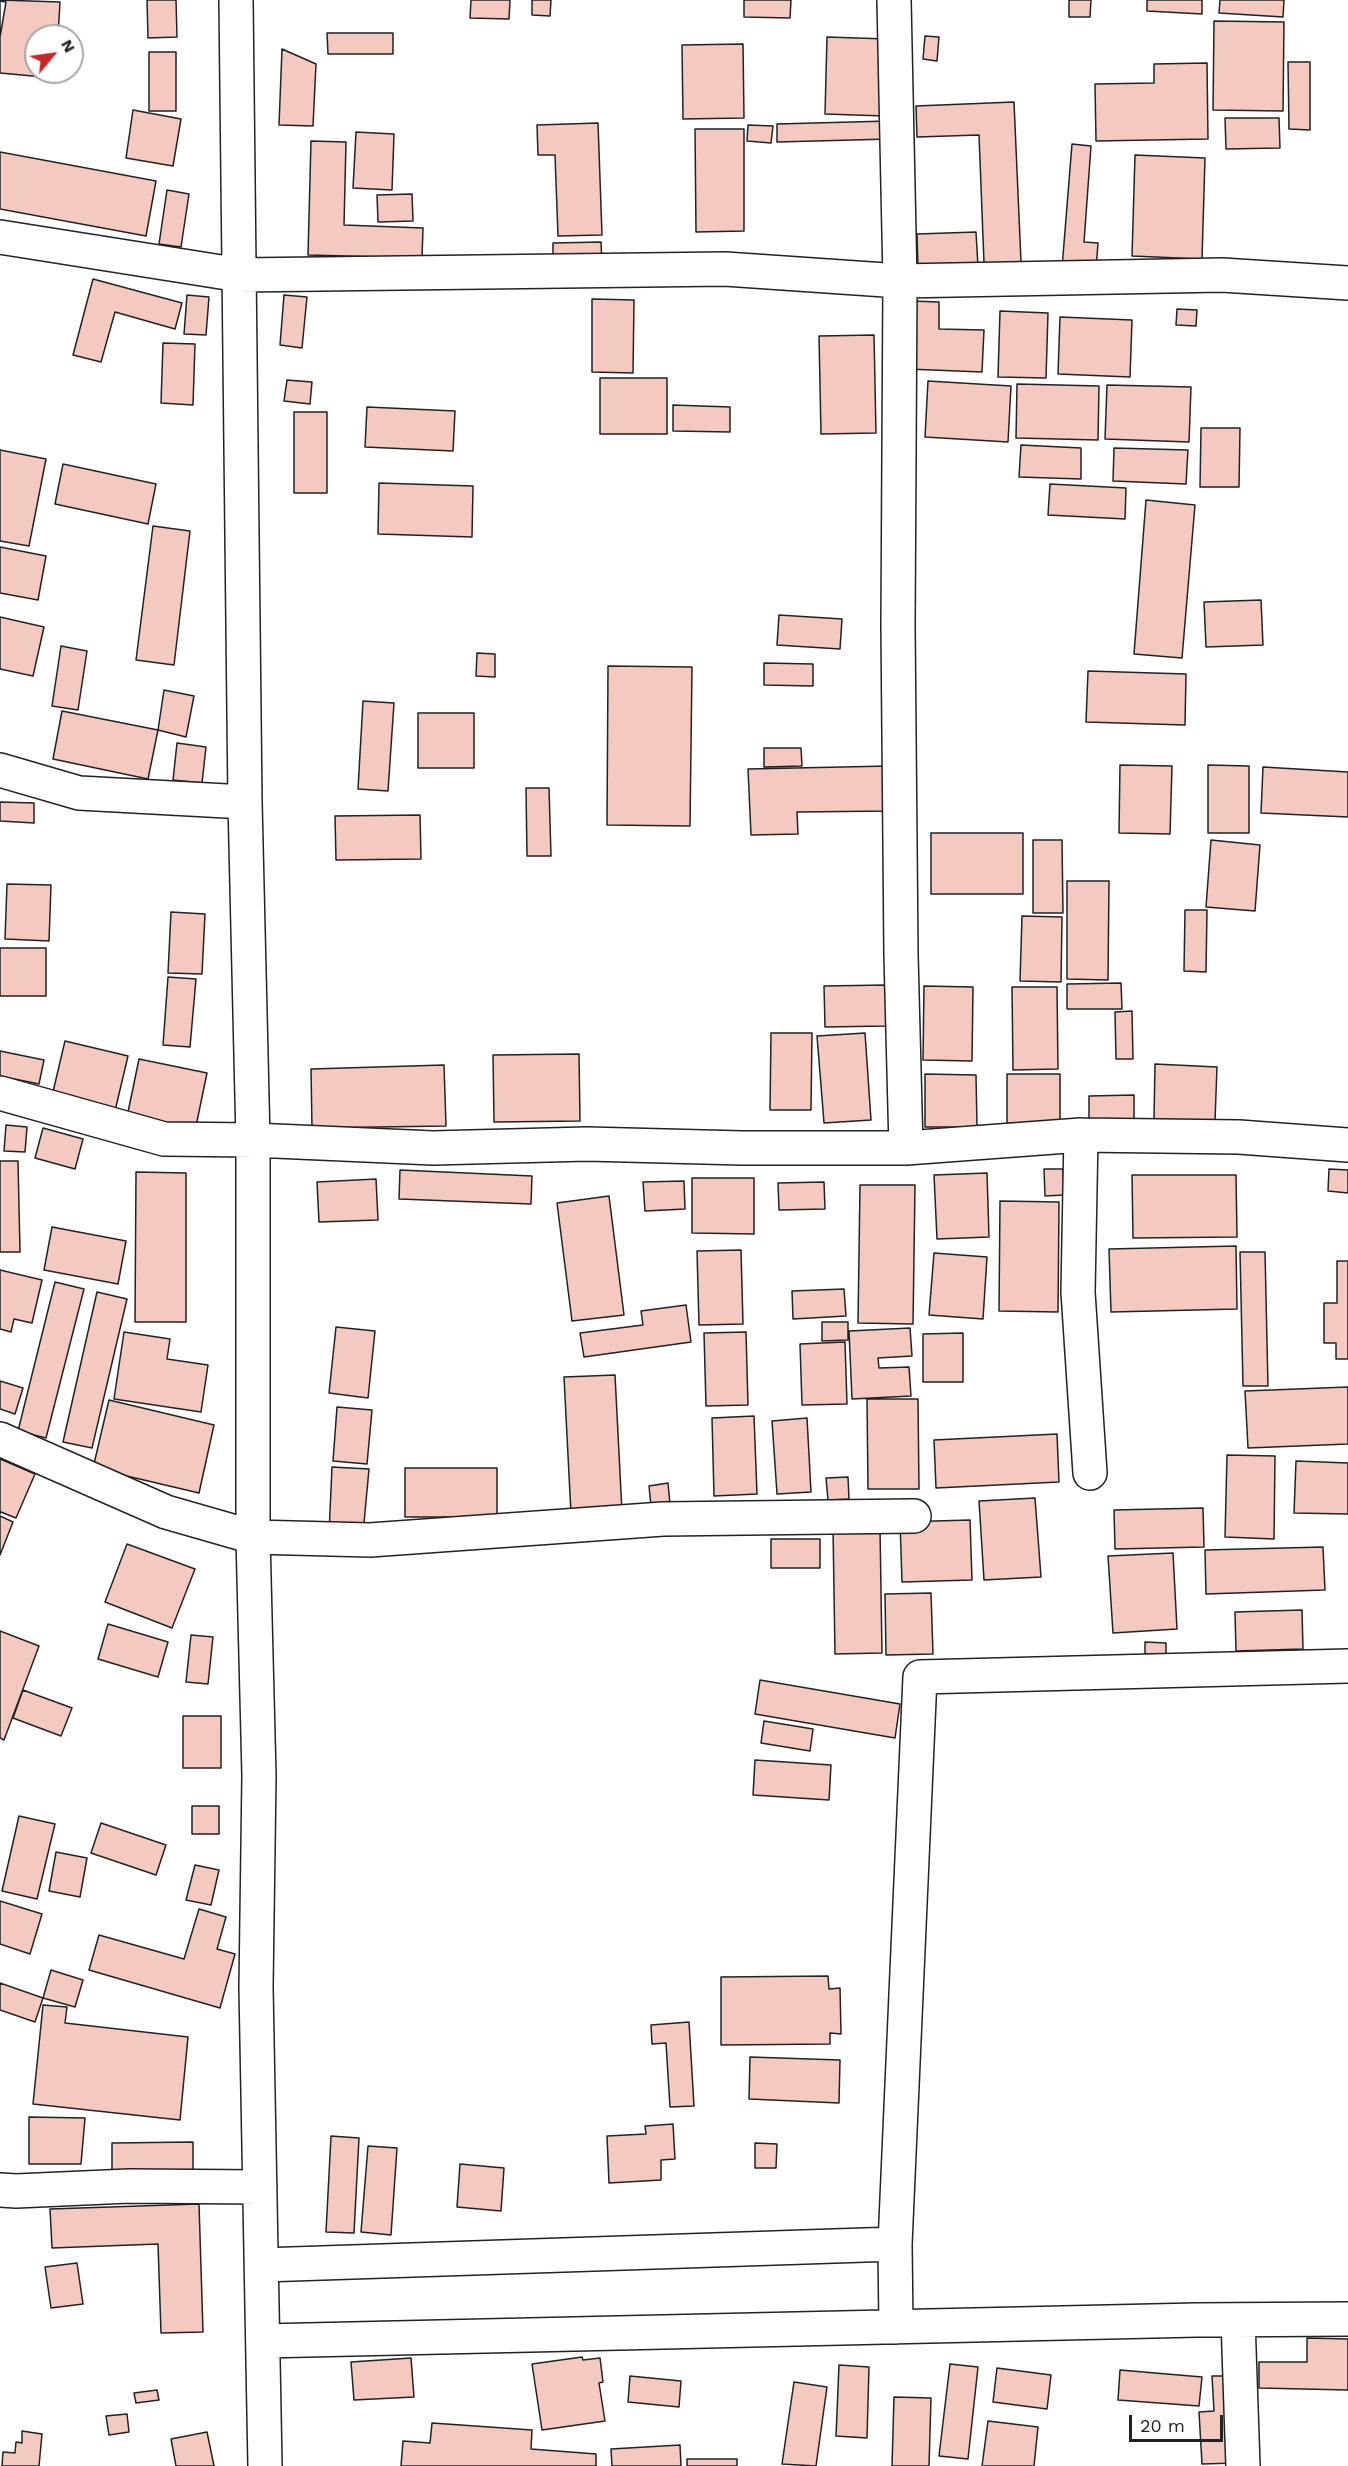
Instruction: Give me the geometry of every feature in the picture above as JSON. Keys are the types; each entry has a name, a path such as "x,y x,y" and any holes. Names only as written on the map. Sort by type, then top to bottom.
{"street":[{"path":"236,0 245,802 253,1140 253,1537 259,1776 256,1987 265,2466"},
{"path":"894,0 900,281 898,637 901,955 906,1148"},
{"path":"0,237 240,275 725,269 900,281 1222,275 1348,283"},
{"path":"0,770 79,793 245,802"},
{"path":"0,1093 164,1138 433,1148 587,1144 742,1148 906,1148 1081,1135 1239,1137 1348,1145"},
{"path":"1081,1135 1078,1292 1090,1473"},
{"path":"0,1439 166,1512 253,1537 370,1540 663,1519 914,1516"},
{"path":"896,2327 896,2244 920,1677 1348,1666"},
{"path":"0,2190 16,2192 129,2186 260,2187"},
{"path":"262,2265 896,2244"},
{"path":"262,2342 1348,2319"},
{"path":"1238,2320 1243,2466"}],"building":[{"path":"0,0 60,2 59,24 24,24 24,75 0,73"},
{"path":"147,0 176,0 177,37 148,38"},
{"path":"471,0 510,0 509,19 470,18"},
{"path":"532,0 551,0 550,16 532,15"},
{"path":"744,0 791,0 790,18 744,17"},
{"path":"1069,0 1091,0 1090,17 1069,17"},
{"path":"1147,0 1202,0 1202,14 1147,11"},
{"path":"1220,0 1284,0 1283,17 1219,13"},
{"path":"0,1 6,2 0,37"},
{"path":"1214,21 1284,22 1283,111 1213,110"},
{"path":"327,33 393,33 393,54 328,54"},
{"path":"925,36 939,37 937,61 923,59"},
{"path":"827,37 887,39 885,116 825,114"},
{"path":"743,44 744,118 683,119 682,45"},
{"path":"282,49 316,64 313,126 279,125"},
{"path":"149,52 176,52 176,111 149,111"},
{"path":"1288,62 1310,62 1310,130 1289,129"},
{"path":"1207,63 1208,139 1096,141 1095,84 1154,83 1154,64"},
{"path":"1014,102 1021,262 984,263 979,135 917,137 916,106"},
{"path":"133,110 181,119 173,166 126,158"},
{"path":"1225,118 1279,118 1280,148 1226,149"},
{"path":"889,121 890,139 777,142 777,124"},
{"path":"598,123 602,235 558,236 555,155 538,155 537,125"},
{"path":"748,125 773,126 771,143 747,141"},
{"path":"695,129 744,129 744,231 696,232"},
{"path":"356,132 394,134 392,190 353,188"},
{"path":"311,141 346,142 344,225 423,228 422,258 308,255"},
{"path":"1072,144 1091,146 1084,242 1098,243 1096,270 1062,268"},
{"path":"0,152 156,181 146,236 0,209"},
{"path":"1135,155 1205,158 1202,259 1132,256"},
{"path":"167,190 189,194 181,247 159,244"},
{"path":"412,194 413,221 378,222 377,195"},
{"path":"976,232 978,267 918,269 917,234"},
{"path":"601,242 602,264 553,264 553,243"},
{"path":"93,279 182,303 175,329 115,312 101,362 73,355"},
{"path":"187,295 209,297 206,335 184,334"},
{"path":"284,295 307,297 302,348 280,345"},
{"path":"592,299 634,300 633,373 592,372"},
{"path":"910,301 939,302 939,329 984,330 982,372 907,369"},
{"path":"1177,309 1197,310 1196,326 1176,325"},
{"path":"1000,311 1048,313 1046,378 998,377"},
{"path":"1060,317 1132,320 1130,377 1058,374"},
{"path":"874,335 876,433 821,434 819,336"},
{"path":"163,343 195,344 193,405 161,403"},
{"path":"600,378 667,378 667,434 600,434"},
{"path":"287,380 312,382 310,404 284,401"},
{"path":"928,381 1011,386 1008,442 925,437"},
{"path":"1017,384 1099,386 1098,440 1016,438"},
{"path":"1107,385 1191,387 1189,442 1105,439"},
{"path":"673,405 730,407 730,432 673,431"},
{"path":"367,407 455,411 453,451 365,447"},
{"path":"294,412 327,412 327,493 294,493"},
{"path":"1201,428 1240,428 1239,487 1200,487"},
{"path":"1021,445 1081,448 1081,479 1019,477"},
{"path":"1114,448 1188,450 1186,484 1113,481"},
{"path":"0,450 46,459 29,546 0,541"},
{"path":"63,464 156,484 148,524 55,504"},
{"path":"379,483 473,486 472,537 378,534"},
{"path":"1050,484 1126,488 1125,519 1048,515"},
{"path":"1146,500 1195,505 1182,658 1134,654"},
{"path":"153,526 190,531 174,665 136,660"},
{"path":"0,547 46,556 38,600 0,593"},
{"path":"1261,600 1263,645 1206,647 1204,602"},
{"path":"779,615 842,619 840,649 777,645"},
{"path":"0,617 44,627 33,676 0,669"},
{"path":"61,646 87,651 78,710 52,706"},
{"path":"477,653 495,654 495,677 476,676"},
{"path":"764,663 813,664 813,686 764,685"},
{"path":"608,666 692,667 690,826 607,825"},
{"path":"1088,671 1186,674 1185,725 1086,722"},
{"path":"164,690 194,696 186,737 158,730"},
{"path":"363,701 394,703 388,791 358,789"},
{"path":"62,711 158,730 148,779 53,759"},
{"path":"418,713 474,713 474,768 418,768"},
{"path":"177,743 206,747 202,783 173,780"},
{"path":"764,748 801,748 802,766 764,767"},
{"path":"1120,765 1172,766 1170,834 1119,833"},
{"path":"1208,765 1249,766 1249,833 1208,833"},
{"path":"889,766 890,811 797,812 798,834 751,835 748,769"},
{"path":"1263,767 1348,772 1348,817 1261,813"},
{"path":"526,788 549,788 551,856 527,856"},
{"path":"0,802 34,803 34,823 0,821"},
{"path":"420,815 421,859 336,860 335,816"},
{"path":"931,833 1023,833 1023,894 931,894"},
{"path":"1033,840 1062,840 1063,913 1033,913"},
{"path":"1211,840 1260,845 1255,911 1206,907"},
{"path":"1067,881 1109,881 1108,980 1067,979"},
{"path":"7,884 51,885 49,941 5,939"},
{"path":"1185,910 1207,910 1206,972 1184,971"},
{"path":"171,912 205,914 202,974 168,973"},
{"path":"1022,916 1062,917 1061,982 1020,981"},
{"path":"0,948 46,948 46,996 0,996"},
{"path":"168,977 196,979 190,1047 163,1045"},
{"path":"1121,983 1122,1009 1067,1009 1067,984"},
{"path":"886,985 887,1026 825,1027 824,986"},
{"path":"924,986 973,987 972,1061 923,1060"},
{"path":"1012,987 1057,987 1058,1069 1013,1070"},
{"path":"1132,1011 1133,1059 1116,1059 1115,1012"},
{"path":"771,1033 812,1033 811,1110 770,1110"},
{"path":"865,1033 871,1120 824,1123 817,1036"},
{"path":"65,1041 128,1056 115,1111 52,1096"},
{"path":"0,1051 44,1060 39,1084 0,1076"},
{"path":"579,1054 580,1121 494,1122 493,1055"},
{"path":"139,1059 207,1073 195,1131 127,1117"},
{"path":"1155,1064 1217,1067 1215,1121 1154,1119"},
{"path":"444,1065 446,1126 312,1128 311,1069"},
{"path":"925,1074 976,1075 977,1127 925,1127"},
{"path":"1007,1074 1060,1074 1060,1123 1007,1123"},
{"path":"1134,1095 1134,1121 1089,1122 1089,1096"},
{"path":"6,1125 27,1127 25,1152 4,1151"},
{"path":"43,1128 83,1139 75,1169 35,1158"},
{"path":"0,1161 18,1161 20,1252 0,1252"},
{"path":"1044,1169 1063,1169 1064,1195 1045,1196"},
{"path":"1329,1169 1348,1170 1348,1193 1328,1191"},
{"path":"400,1170 532,1176 531,1204 399,1199"},
{"path":"136,1172 186,1173 186,1322 135,1322"},
{"path":"987,1173 989,1237 937,1239 934,1175"},
{"path":"1132,1175 1236,1175 1237,1237 1133,1238"},
{"path":"692,1178 754,1178 754,1234 692,1233"},
{"path":"376,1179 378,1220 319,1222 317,1182"},
{"path":"684,1181 685,1209 645,1211 643,1182"},
{"path":"824,1182 825,1209 779,1210 778,1183"},
{"path":"860,1185 915,1185 913,1324 858,1323"},
{"path":"609,1196 624,1315 572,1321 557,1203"},
{"path":"1000,1201 1059,1202 1058,1312 999,1311"},
{"path":"52,1227 126,1241 118,1284 44,1270"},
{"path":"1236,1246 1237,1309 1111,1312 1109,1249"},
{"path":"741,1250 743,1324 699,1325 697,1251"},
{"path":"1240,1252 1265,1252 1268,1386 1243,1386"},
{"path":"934,1253 987,1257 983,1319 929,1315"},
{"path":"1337,1261 1348,1261 1348,1359 1336,1359 1336,1343 1324,1343 1324,1303 1337,1303"},
{"path":"0,1270 42,1280 32,1323 14,1319 11,1332 0,1329"},
{"path":"55,1282 84,1289 46,1438 18,1431"},
{"path":"844,1289 846,1316 793,1319 792,1291"},
{"path":"97,1292 127,1299 92,1448 63,1442"},
{"path":"686,1305 691,1342 584,1357 580,1333 643,1325 641,1311"},
{"path":"822,1322 848,1322 848,1340 822,1341"},
{"path":"336,1327 375,1331 368,1398 329,1393"},
{"path":"910,1328 912,1356 878,1358 879,1368 909,1367 911,1396 852,1399 849,1331"},
{"path":"124,1332 170,1339 167,1359 208,1365 201,1412 114,1399"},
{"path":"746,1332 748,1405 706,1406 704,1333"},
{"path":"963,1333 963,1382 923,1382 923,1334"},
{"path":"845,1342 847,1404 802,1405 800,1344"},
{"path":"615,1375 622,1512 571,1514 564,1377"},
{"path":"0,1381 23,1388 15,1414 0,1409"},
{"path":"1348,1387 1348,1444 1248,1448 1245,1391"},
{"path":"867,1399 918,1399 919,1489 868,1489"},
{"path":"109,1400 214,1425 199,1493 93,1468"},
{"path":"337,1407 372,1410 367,1464 333,1461"},
{"path":"754,1416 757,1494 714,1496 712,1418"},
{"path":"807,1418 811,1492 777,1494 772,1421"},
{"path":"1057,1434 1059,1482 936,1488 934,1440"},
{"path":"1227,1455 1275,1456 1274,1539 1225,1537"},
{"path":"0,1459 35,1474 16,1518 1,1512 0,1514"},
{"path":"1296,1461 1348,1463 1348,1514 1294,1513"},
{"path":"332,1467 369,1469 363,1534 329,1533"},
{"path":"405,1468 497,1468 497,1517 405,1517"},
{"path":"848,1477 849,1499 828,1500 826,1478"},
{"path":"668,1483 670,1504 651,1506 649,1486"},
{"path":"1035,1498 1041,1577 984,1580 979,1501"},
{"path":"1203,1508 1204,1547 1115,1549 1114,1510"},
{"path":"0,1516 13,1522 0,1555"},
{"path":"970,1520 972,1580 902,1582 900,1522"},
{"path":"833,1528 880,1528 882,1653 835,1654"},
{"path":"771,1539 820,1539 820,1568 771,1568"},
{"path":"127,1544 195,1569 172,1628 105,1602"},
{"path":"1323,1547 1325,1590 1206,1594 1205,1550"},
{"path":"1173,1553 1177,1629 1113,1633 1108,1556"},
{"path":"931,1593 933,1654 886,1655 885,1594"},
{"path":"1302,1610 1303,1649 1236,1651 1235,1612"},
{"path":"108,1624 168,1642 158,1677 98,1659"},
{"path":"0,1631 39,1646 4,1740 0,1738"},
{"path":"191,1635 213,1637 208,1684 186,1682"},
{"path":"1145,1642 1166,1643 1166,1654 1145,1654"},
{"path":"760,1680 900,1704 895,1738 755,1714"},
{"path":"23,1690 72,1708 61,1736 13,1718"},
{"path":"183,1716 221,1716 221,1768 183,1768"},
{"path":"764,1721 813,1729 810,1751 761,1743"},
{"path":"755,1760 831,1765 829,1800 753,1795"},
{"path":"192,1806 219,1806 219,1834 192,1834"},
{"path":"19,1816 55,1824 37,1899 2,1891"},
{"path":"101,1823 166,1845 156,1875 91,1853"},
{"path":"56,1852 87,1858 80,1897 49,1891"},
{"path":"195,1865 219,1870 211,1905 186,1900"},
{"path":"0,1901 42,1914 30,1954 0,1944"},
{"path":"199,1909 226,1917 217,1949 235,1954 220,2008 89,1970 99,1935 184,1959"},
{"path":"51,1970 83,1980 75,2007 43,1998"},
{"path":"828,1976 829,1989 840,1988 841,2034 830,2033 830,2044 721,2045 721,1977"},
{"path":"0,1983 43,1998 35,2022 0,2010"},
{"path":"43,2005 67,2007 65,2023 188,2037 180,2120 33,2104"},
{"path":"689,2022 694,2106 670,2107 666,2043 652,2044 651,2025"},
{"path":"750,2057 840,2060 839,2103 749,2099"},
{"path":"29,2117 85,2118 81,2164 29,2164"},
{"path":"673,2124 675,2159 661,2160 661,2180 609,2183 607,2136 646,2134 645,2126"},
{"path":"331,2136 359,2138 354,2233 326,2232"},
{"path":"193,2142 193,2172 112,2173 112,2143"},
{"path":"755,2143 777,2144 776,2168 755,2168"},
{"path":"368,2146 397,2148 391,2235 361,2232"},
{"path":"460,2164 504,2168 501,2211 457,2207"},
{"path":"199,2204 203,2332 161,2333 158,2244 52,2248 50,2209"},
{"path":"77,2263 83,2304 51,2308 45,2267"},
{"path":"1307,2338 1348,2339 1348,2390 1259,2388 1259,2362 1307,2362"},
{"path":"582,2357 583,2360 600,2358 603,2382 599,2383 605,2421 542,2430 532,2364"},
{"path":"411,2358 414,2397 354,2400 351,2362"},
{"path":"950,2364 978,2367 968,2459 939,2456"},
{"path":"839,2365 869,2367 867,2438 836,2436"},
{"path":"997,2368 1051,2375 1047,2409 993,2402"},
{"path":"1120,2370 1202,2377 1199,2406 1118,2400"},
{"path":"630,2376 681,2381 679,2407 628,2402"},
{"path":"1212,2376 1231,2376 1236,2463 1202,2464 1199,2412 1214,2411"},
{"path":"794,2382 827,2387 816,2466 782,2464"},
{"path":"157,2390 159,2400 136,2403 134,2393"},
{"path":"894,2397 931,2398 929,2466 892,2466"},
{"path":"127,2414 129,2432 109,2435 106,2416"},
{"path":"988,2421 1038,2427 1034,2466 982,2466"},
{"path":"432,2423 532,2430 531,2449 596,2454 596,2466 401,2466 403,2441 430,2443"},
{"path":"22,2431 42,2434 39,2466 2,2466 3,2452 15,2453 16,2442 22,2443"},
{"path":"207,2432 214,2466 176,2466 171,2439"},
{"path":"680,2445 681,2466 612,2466 611,2449"},
{"path":"687,2459 737,2459 737,2466 687,2466"}]}
